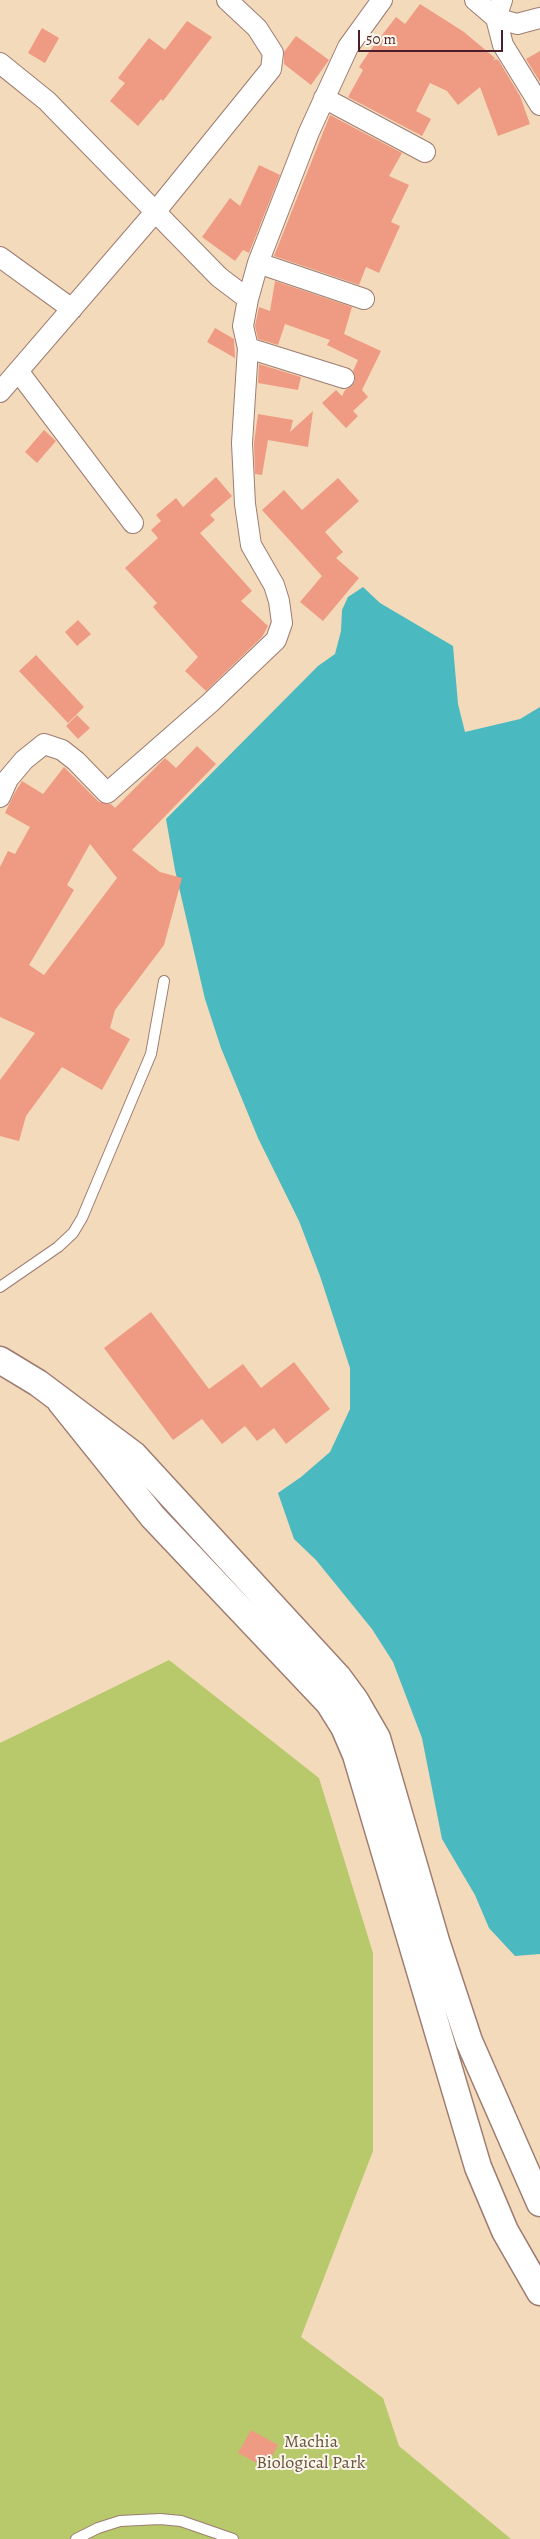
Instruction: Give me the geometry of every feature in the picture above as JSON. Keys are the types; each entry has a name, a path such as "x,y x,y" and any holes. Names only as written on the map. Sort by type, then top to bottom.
{"street":[{"path":"0,392 156,211 271,69 273,53 257,28 226,0"},
{"path":"0,796 8,779 19,766 44,744 62,750 76,761 108,793 210,703 276,640 282,623 279,601 274,585 250,545 245,504 242,443 248,348 243,326 258,263 324,98 348,47 382,0"},
{"path":"475,0 499,9 517,24 540,18"},
{"path":"499,9 503,44 540,105"},
{"path":"0,63 47,101 219,277 248,299"},
{"path":"324,98 425,152"},
{"path":"0,257 72,309"},
{"path":"258,263 364,299"},
{"path":"248,348 344,378"},
{"path":"18,371 133,523"},
{"path":"0,1360 38,1383 134,1455 338,1677 368,1720 377,1738 436,1941 469,2041 540,2203"},
{"path":"60,1401 159,1523 329,1704 344,1727 356,1755 478,2167 505,2231 540,2292"}],"lane":[{"path":"0,1287 58,1247 74,1233 151,1054 164,981"},
{"path":"76,2539 98,2528 120,2521 160,2519 181,2521 233,2539"}],"green space":[{"name":"Machia Biological Park","path":"169,1660 319,1778 373,1953 373,2151 301,2337 383,2398 399,2446 511,2539 0,2539 0,1743"}],"water":[{"path":"363,587 380,603 453,646 458,704 465,732 520,719 540,707 540,1954 515,1956 489,1928 475,1895 442,1839 422,1738 393,1662 372,1629 316,1560 294,1539 278,1493 301,1477 330,1452 350,1409 350,1368 320,1276 299,1221 258,1138 221,1048 205,999 175,870 166,819 318,666 335,654 341,631 342,610 348,597"}],"building":[{"path":"420,4 464,32 495,58 493,61 496,59 499,61 520,96 530,124 498,136 480,87 458,105 447,91 430,83 416,111 431,119 422,136 348,97 363,70 359,67 396,17 405,24"},
{"path":"187,21 212,37 163,101 161,99 138,126 110,101 125,83 118,78 149,38 165,50"},
{"path":"42,28 59,38 45,63 28,53"},
{"path":"296,36 329,60 311,85 284,64 284,52"},
{"path":"540,51 540,82 526,59"},
{"path":"330,115 402,153 389,176 409,185 391,222 400,226 379,273 366,267 359,285 274,256"},
{"path":"259,165 280,175 249,253 243,250 235,261 202,237 230,198 240,206"},
{"path":"275,281 352,307 344,334 381,351 362,390 368,397 353,411 358,416 346,428 322,403 336,390 342,396 345,390 352,386 355,381 353,371 358,360 327,345 330,340 285,324 278,345 258,339 255,326 259,307 270,311"},
{"path":"215,328 234,339 235,358 207,342"},
{"path":"259,364 301,377 298,390 258,383"},
{"path":"313,411 308,447 268,440 262,475 255,474 254,443 258,414 293,420 290,432"},
{"path":"44,430 56,441 37,463 25,452"},
{"path":"216,477 232,496 210,515 215,520 200,533 252,591 241,601 268,626 262,637 206,691 185,671 198,657 153,607 157,603 125,568 158,538 151,530 161,521 156,515 176,498 183,507"},
{"path":"338,478 359,501 325,532 343,552 336,558 359,578 323,621 300,602 322,576 262,510 284,490 302,510"},
{"path":"78,620 91,634 77,646 65,632"},
{"path":"36,655 84,707 68,723 19,671"},
{"path":"77,715 90,728 78,739 66,726"},
{"path":"197,746 216,764 132,850 160,872 182,878 164,945 115,1010 110,1028 130,1039 102,1090 62,1067 26,1116 19,1141 0,1136 0,1080 35,1033 0,1017 0,867 8,851 15,854 30,827 5,813 14,794 22,781 43,794 64,767 99,802 111,804 115,808 165,758 176,768","holes":["90,844 117,878 44,975 29,965 74,890 67,885"]},
{"path":"151,1312 209,1389 243,1364 261,1388 294,1362 330,1409 286,1444 274,1428 257,1441 245,1426 222,1444 202,1419 173,1440 104,1348"},
{"path":"251,2430 278,2445 266,2468 238,2453"}]}
